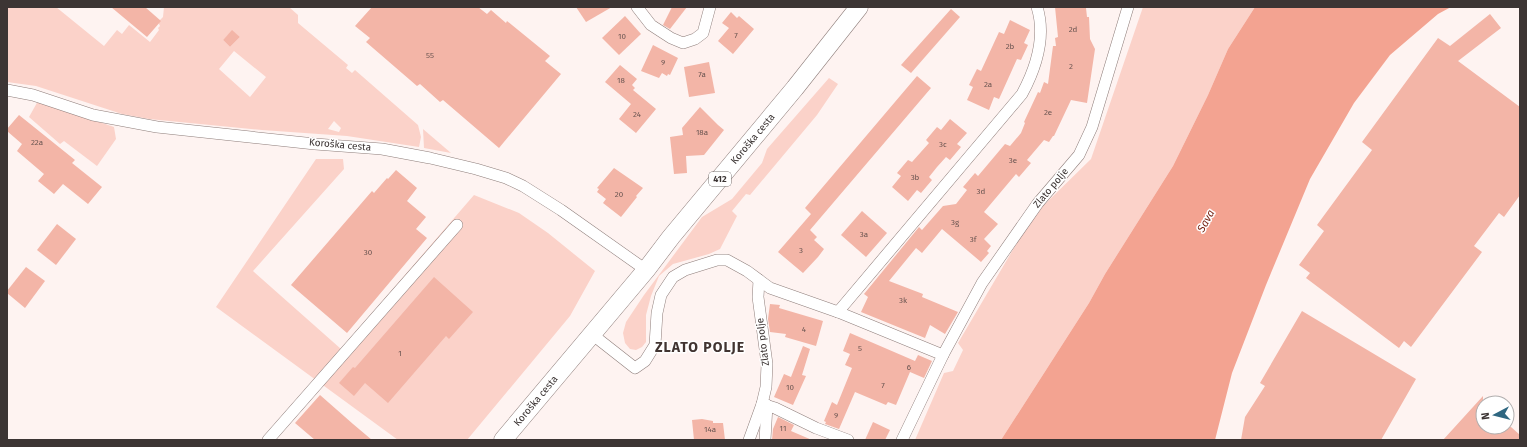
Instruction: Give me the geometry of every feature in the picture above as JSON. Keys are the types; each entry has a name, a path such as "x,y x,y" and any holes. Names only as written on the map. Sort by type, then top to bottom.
{"main road":[{"name":"Koroška cesta","path":"503,440 593,335 671,237 795,88 859,7"}],"street":[{"path":"637,7 651,25 671,38 683,43 695,39 703,33 710,7"},
{"path":"838,312 1022,94 1031,78 1036,62 1040,39 1039,15 1037,7"},
{"name":"Zlato polje","path":"902,440 943,355 982,283 1038,203 1079,155 1092,127 1128,7"},
{"name":"Koroška cesta","path":"7,90 33,95 93,115 157,127 315,144 382,149 476,168 506,178 523,186 561,210 646,270"},
{"path":"268,440 457,225"},
{"path":"593,335 635,368 645,361 655,345 657,313 661,295 673,277 685,270 717,260 727,260 747,271 770,288 838,312 943,355"},
{"name":"Zlato polje","path":"759,280 758,297 767,364 764,405 765,440"},
{"path":"764,405 816,428 848,440"},
{"name":"Zlato polje","path":"749,440 764,405"}],"shaded area":[{"path":"7,7 56,7 104,46 117,30 122,34 129,25 150,42 159,30 158,28 160,26 158,22 163,17 164,7 289,7 298,15 298,23 348,65 346,68 352,73 355,70 418,125 421,137 419,147 347,136 262,130 149,119 122,114 36,86 7,82","holes":["232,31 240,37 230,47 223,40","234,51 266,77 250,97 219,69","334,121 341,128 339,132 328,129"]},
{"path":"1143,7 1255,7 1228,49 1208,95 1173,166 1105,274 1089,303 1001,440 915,440 944,373 953,371 963,350 958,343 1021,236 1043,206 1091,159"},
{"path":"829,78 838,84 817,115 750,195 746,194 732,211 737,216 720,249 709,254 673,264 659,276 651,296 646,315 646,342 642,347 636,350 630,349 625,343 623,333 626,322 644,295 702,217 732,199 762,163 767,149"},
{"path":"38,101 114,127 116,139 97,166 64,141 60,144 29,117"},
{"path":"423,129 451,153 424,148"},
{"path":"316,159 343,159 344,169 253,271 341,349 474,195 519,213 548,233 595,271 570,316 467,440 398,440 216,307"}],"water":[{"name":"Sava","path":"1255,7 1451,7 1438,14 1390,55 1354,103 1310,179 1266,285 1232,373 1215,440 1001,440 1089,303 1105,274 1173,166 1208,95 1228,49"}],"building":[{"path":"111,7 145,7 161,21 147,37"},
{"path":"372,7 478,7 487,14 491,10 550,56 545,61 561,74 499,148 443,100 440,102 420,84 417,86 366,42 370,38 355,26"},
{"path":"576,7 612,7 586,22"},
{"path":"672,7 687,7 670,29 663,25"},
{"path":"1055,7 1086,7 1087,17 1089,17 1090,39 1095,49 1087,103 1071,100 1054,136 1049,142 1044,140 1027,160 1031,163 1019,177 1016,174 984,212 998,224 984,239 991,246 987,251 989,253 981,262 942,229 922,253 916,248 889,281 923,294 922,297 958,312 945,334 930,325 925,338 861,312 868,297 864,294 919,227 922,230 943,206 956,204 967,190 963,187 975,173 978,176 1005,144 1010,146 1021,133 1025,123 1024,122 1038,92 1040,93 1044,82 1048,84 1053,46 1056,46 1055,38 1058,37"},
{"path":"951,9 960,17 911,73 901,65"},
{"path":"731,12 737,18 739,16 754,29 733,54 718,41 729,28 722,23"},
{"path":"1490,14 1501,28 1458,61 1520,107 1520,195 1504,217 1499,213 1474,246 1482,252 1411,347 1404,341 1399,348 1306,278 1310,273 1299,265 1324,231 1317,225 1372,150 1362,142 1438,38 1450,46"},
{"path":"625,16 641,34 619,55 602,38"},
{"path":"1010,20 1030,30 1024,43 1028,45 1021,60 1017,59 999,99 994,97 989,110 967,100 973,87 969,85 977,69 981,71 999,32 1004,34"},
{"path":"232,30 240,37 230,47 223,40"},
{"path":"653,45 678,58 670,75 668,74 667,76 662,73 659,78 641,71"},
{"path":"709,62 715,93 689,97 684,67"},
{"path":"620,65 637,79 632,85 635,88 633,90 656,109 636,133 619,119 631,104 605,82"},
{"path":"917,76 931,88 810,230 817,237 814,240 824,249 803,273 778,252 811,214 805,208"},
{"path":"700,107 724,130 704,155 686,156 687,173 674,174 670,137 683,135 682,128"},
{"path":"19,115 75,160 72,163 102,187 88,204 63,184 54,194 38,181 44,174 17,151 22,144 7,131"},
{"path":"950,119 967,133 957,144 961,147 950,160 946,157 929,177 932,180 921,193 917,190 908,201 892,187 901,176 897,173 908,160 912,162 929,143 926,140 937,127 941,130"},
{"path":"614,168 643,188 621,217 603,203 606,199 597,192 599,189 597,188"},
{"path":"396,170 417,188 407,201 426,217 416,229 427,238 347,333 291,285 372,191 374,193"},
{"path":"862,211 887,233 866,257 841,235"},
{"path":"57,224 76,239 56,265 37,250"},
{"path":"26,267 45,281 25,308 7,293 7,291"},
{"path":"434,277 473,312 449,339 446,336 388,403 365,383 354,396 339,383 353,367 355,368"},
{"path":"770,304 780,305 779,308 823,321 816,346 785,337 786,334 770,332 768,319"},
{"path":"1302,311 1416,379 1381,440 1241,440 1245,417 1265,386 1260,383"},
{"path":"850,333 915,361 918,355 932,361 924,378 910,372 896,405 888,402 886,405 855,392 839,429 825,424 826,422 824,421 832,402 837,405 852,368 845,365 850,354 843,351"},
{"path":"803,346 810,349 802,375 806,376 793,405 774,397 784,374 791,377"},
{"path":"320,395 372,440 315,440 295,423"},
{"path":"1475,405 1475,435 1515,435 1515,431 1520,435 1520,440 1443,440"},
{"path":"778,417 794,425 791,431 812,440 772,440 773,429"},
{"path":"702,419 713,421 713,423 723,423 725,440 694,440 692,420"},
{"path":"873,422 890,430 885,440 865,440"}],"district":[{"name":"ZLATO POLJE","path":"700,347"}]}
